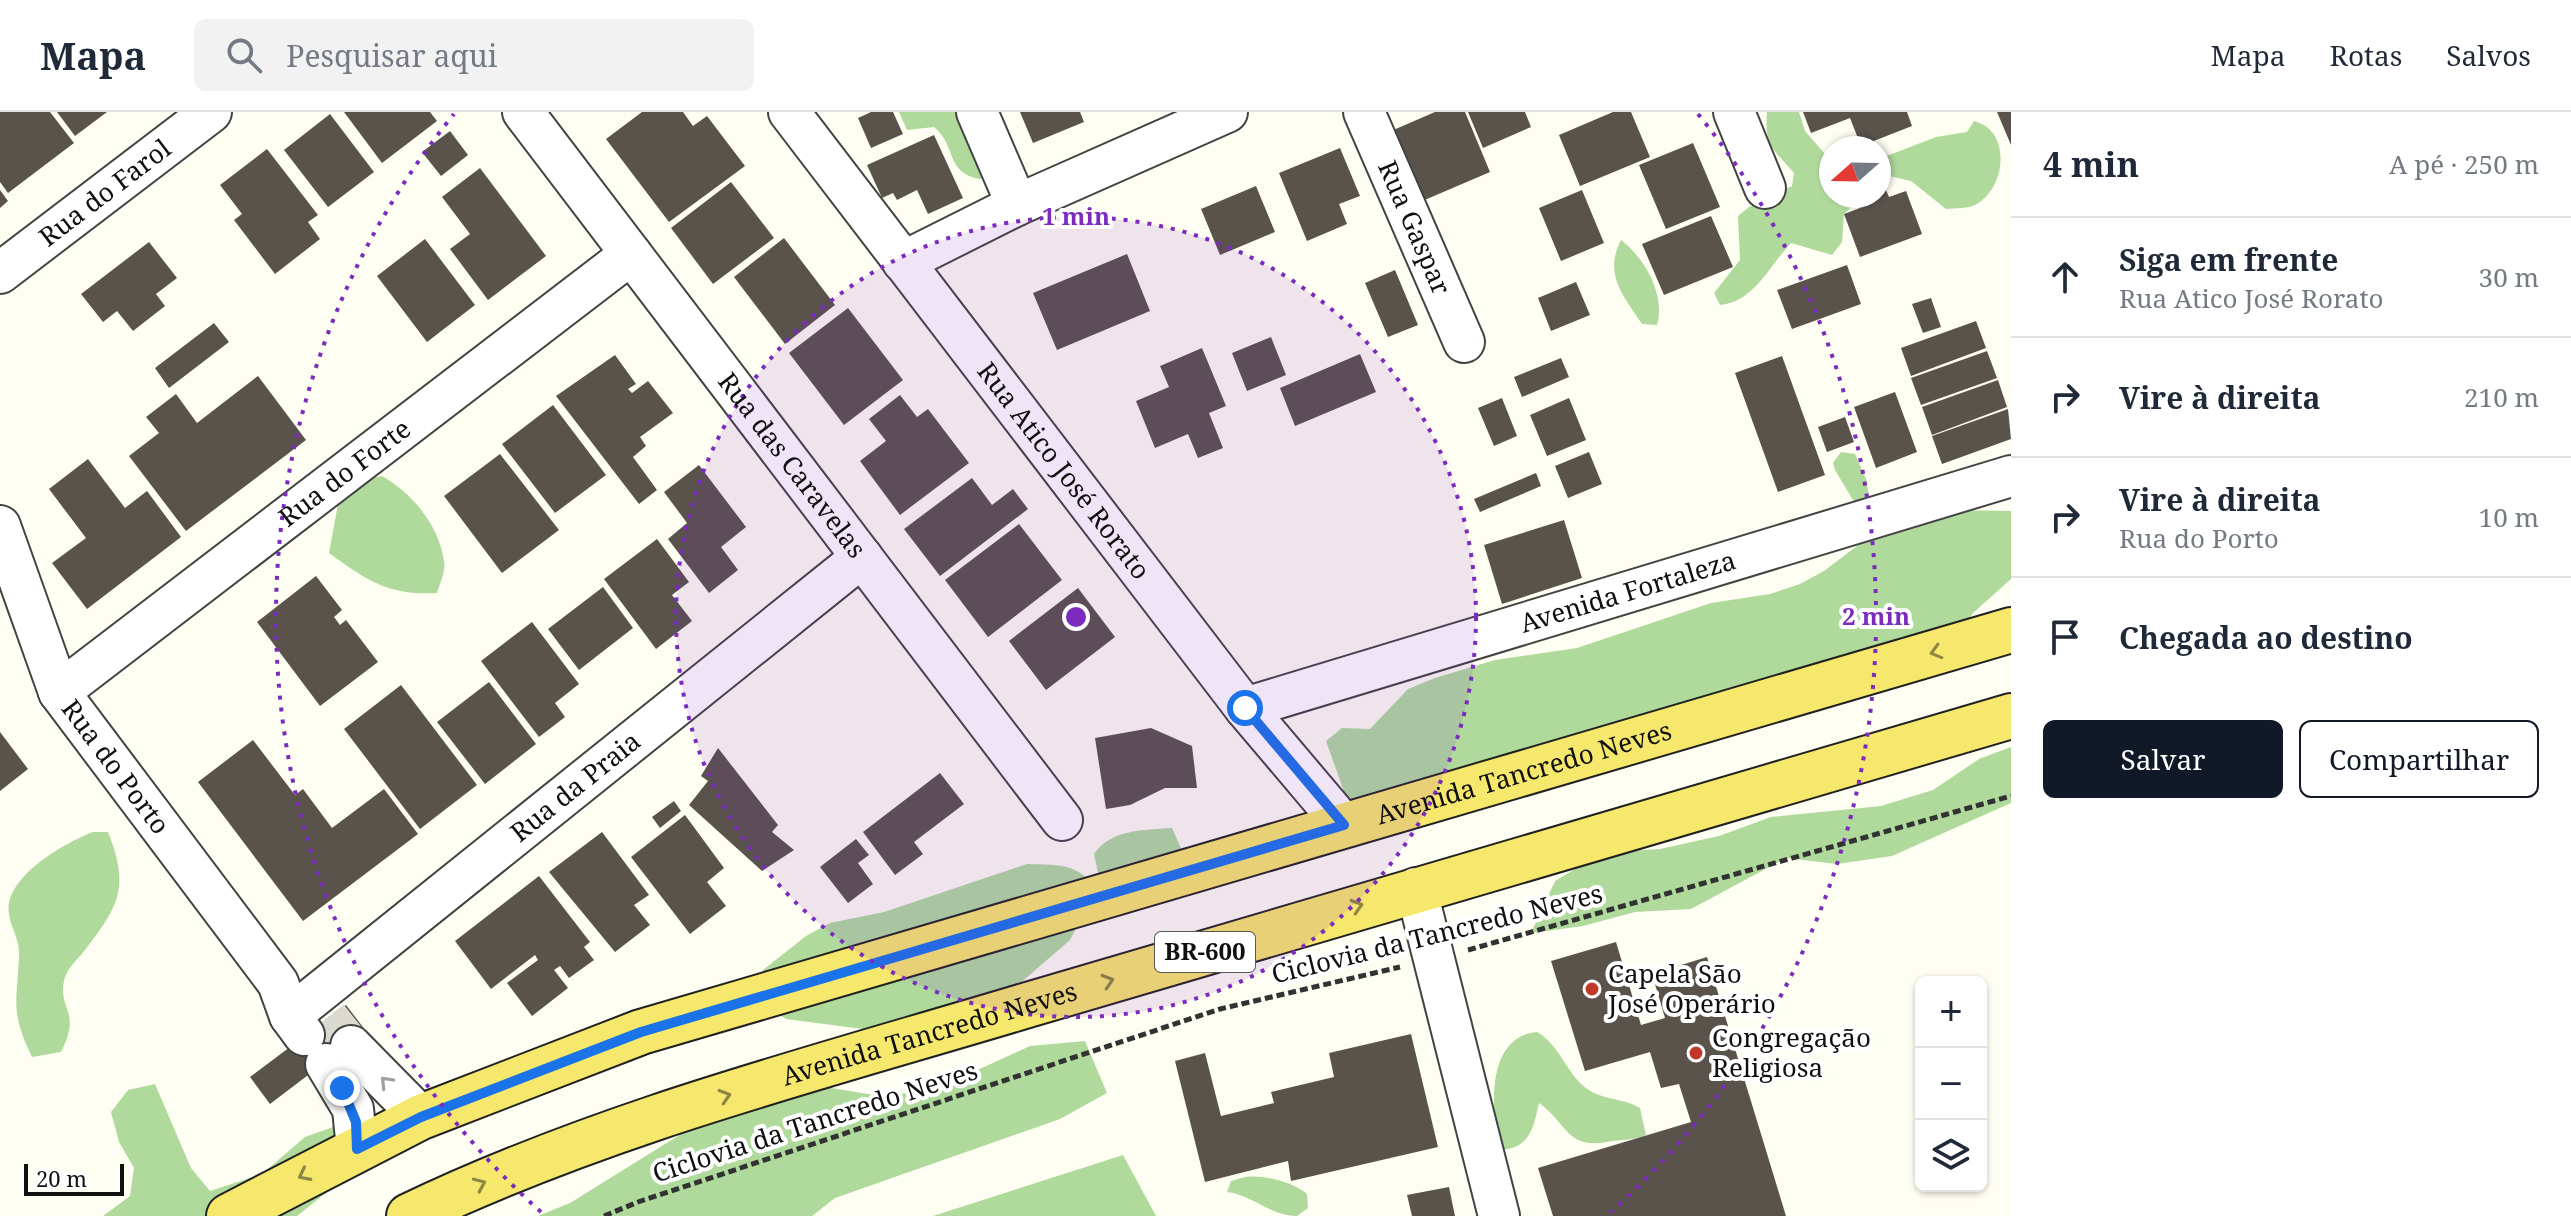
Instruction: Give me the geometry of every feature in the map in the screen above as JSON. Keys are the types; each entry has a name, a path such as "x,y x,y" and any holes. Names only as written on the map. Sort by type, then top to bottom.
{"main road":[{"name":"Avenida Tancredo Neves","path":"229,1216 421,1117 641,1032 2011,630"},
{"name":"Avenida Tancredo Neves","path":"409,1216 523,1165 659,1116 1416,888 2011,716"}],"street":[{"name":"Rua do Farol","path":"0,273 211,112"},
{"name":"Rua das Caravelas","path":"523,112 1062,820"},
{"name":"Rua Atico José Rorato","path":"789,112 1245,708 1344,825"},
{"path":"977,112 1017,205"},
{"path":"903,262 1017,205 1227,112"},
{"name":"Rua Gaspar","path":"1364,112 1464,342"},
{"path":"1734,112 1765,188"},
{"name":"Rua do Forte","path":"59,692 631,254"},
{"name":"Avenida Fortaleza","path":"1245,708 2011,476"},
{"name":"Rua do Porto","path":"0,526 59,692 313,1022 421,1117"},
{"name":"Rua da Praia","path":"313,1022 862,557"},
{"path":"1416,888 1499,1216"},
{"name":"Rua do Porto","path":"313,1022 353,1109 357,1149"}],"path":[{"name":"Ciclovia da Tancredo Neves","path":"1464,951 2011,796"},
{"name":"Ciclovia da Tancredo Neves","path":"604,1216 653,1197 1220,1009 1403,966"}],"green space":[{"path":"899,112 999,112 1006,132 992,170 980,179 969,176 956,165 946,142 934,127 907,130"},
{"path":"1767,112 1799,112 1805,131 1819,147 1819,208 1850,208 1844,214 1842,242 1832,255 1791,243 1752,290 1720,305 1714,293 1740,260 1738,216 1749,207 1792,186 1794,173 1769,140"},
{"path":"1974,121 1986,126 1999,146 2001,159 1994,185 1977,204 1946,209 1911,181 1891,176 1891,154 1936,137 1967,132"},
{"path":"1621,240 1638,257 1651,278 1659,302 1657,325 1642,324 1618,285 1614,264"},
{"path":"1841,452 1855,454 1866,479 1870,501 1857,507 1835,470 1833,463"},
{"path":"382,476 404,491 422,511 436,535 444,565 437,593 391,589 355,571 329,553 338,504 355,482"},
{"path":"1953,510 2011,511 2011,579 1973,613 1958,635 1787,715 1708,744 1395,825 1347,800 1326,741 1342,728 1370,729 1408,689 1495,660 1577,648 1711,603 1770,594 1800,584 1824,571 1874,533"},
{"path":"2011,747 2011,803 1892,856 1837,864 1786,858 1691,909 1635,912 1583,926 1531,933 1555,881 1604,852 1660,849 1719,836 1771,817 1881,806 1933,790 1979,759"},
{"path":"1172,828 1184,855 1101,887 1094,854 1101,846 1129,832"},
{"path":"93,832 108,832 118,867 118,895 106,921 65,976 63,991 70,1019 61,1052 32,1057 18,1017 19,950 9,914 10,901 25,875 38,864 67,844"},
{"path":"1027,864 1077,871 1101,893 1084,913 1070,940 1004,997 870,1030 786,1019 754,998 763,970 806,936 830,923 884,912"},
{"path":"1537,1032 1552,1044 1586,1088 1640,1108 1646,1135 1607,1142 1583,1142 1568,1133 1539,1103 1532,1129 1524,1142 1499,1150 1494,1098 1500,1062 1508,1047 1520,1037"},
{"path":"1085,1041 1107,1093 1060,1119 835,1198 812,1216 538,1216 570,1203 715,1113 819,1086 874,1095 929,1092 1030,1046"},
{"path":"155,1084 191,1168 210,1191 262,1174 305,1137 333,1127 365,1127 386,1142 375,1167 327,1192 297,1216 103,1216 130,1196 134,1168 119,1142 111,1112 128,1090"},
{"path":"1123,1155 1156,1216 933,1216"},
{"path":"1245,1177 1285,1182 1307,1194 1308,1208 1297,1216 1287,1215 1227,1192 1231,1181"}],"building":[{"path":"0,112 50,112 74,143 8,193 0,182"},
{"path":"57,112 107,112 75,136"},
{"path":"344,112 430,112 437,121 382,163"},
{"path":"642,112 683,112 693,126 707,116 745,166 669,222 606,139"},
{"path":"871,112 893,112 903,134 871,148 858,118"},
{"path":"1020,112 1080,112 1084,122 1033,143"},
{"path":"1435,112 1465,112 1490,172 1420,202 1391,131"},
{"path":"1468,112 1525,112 1531,127 1483,148"},
{"path":"1613,112 1631,112 1650,157 1580,186 1559,135"},
{"path":"1803,112 1907,112 1912,126 1886,136 1857,136 1850,118 1811,133"},
{"path":"1997,112 2011,112 2011,145 2000,119"},
{"path":"330,114 374,172 328,207 284,150"},
{"path":"450,131 468,155 441,176 422,152"},
{"path":"934,135 963,198 928,214 917,190 897,200 893,193 882,198 867,165"},
{"path":"1693,143 1720,207 1666,229 1639,165"},
{"path":"1340,148 1360,196 1339,204 1347,224 1307,241 1279,173"},
{"path":"267,149 318,215 308,222 320,239 275,274 234,220 242,214 220,185"},
{"path":"480,168 546,256 488,300 450,249 470,234 442,197"},
{"path":"731,182 774,238 713,284 671,228"},
{"path":"1256,186 1275,232 1220,255 1201,209"},
{"path":"0,190 8,201 0,208"},
{"path":"1582,190 1604,243 1561,261 1539,208"},
{"path":"1906,191 1922,234 1860,257 1844,214 1860,208 1891,208 1891,196"},
{"path":"1711,216 1733,267 1664,295 1642,244"},
{"path":"784,238 835,305 785,344 734,277"},
{"path":"425,239 475,305 427,342 377,276"},
{"path":"149,242 177,278 156,294 165,306 133,331 117,311 103,322 81,294"},
{"path":"1127,254 1150,311 1057,350 1033,293"},
{"path":"1847,265 1861,304 1792,329 1777,290"},
{"path":"1395,270 1418,325 1388,337 1365,283"},
{"path":"1576,282 1590,315 1551,331 1538,298"},
{"path":"1931,298 1941,327 1923,333 1912,304"},
{"path":"848,308 903,380 844,425 789,353"},
{"path":"1976,321 1986,348 1911,376 1901,348"},
{"path":"214,323 229,342 169,388 155,368"},
{"path":"1271,337 1286,375 1247,391 1232,353"},
{"path":"1202,348 1226,406 1209,413 1223,448 1198,458 1188,434 1155,448 1136,401 1169,387 1160,366"},
{"path":"1987,351 1997,378 1921,405 1911,378"},
{"path":"1360,354 1376,392 1295,426 1280,388"},
{"path":"615,355 636,384 628,389 632,393 648,381 673,413 640,437 646,446 633,457 657,490 639,504 556,396"},
{"path":"1782,356 1825,475 1778,492 1735,373"},
{"path":"1561,358 1569,377 1522,397 1514,377"},
{"path":"258,376 306,440 186,531 129,456 159,433 146,417 176,394 197,423"},
{"path":"1998,380 2007,407 1932,435 1922,407"},
{"path":"1895,392 1917,452 1876,468 1854,407"},
{"path":"900,395 917,417 928,409 969,463 900,515 860,461 886,441 869,419"},
{"path":"1502,398 1517,436 1494,446 1478,408"},
{"path":"1569,398 1586,440 1547,456 1530,415"},
{"path":"553,405 606,475 555,513 502,444"},
{"path":"2008,409 2011,439 1942,464 1932,436"},
{"path":"1845,417 1854,442 1827,452 1818,427"},
{"path":"1589,452 1602,484 1568,498 1555,466"},
{"path":"500,454 559,530 502,573 444,496"},
{"path":"88,459 125,508 147,491 181,537 87,609 52,563 86,538 49,489"},
{"path":"699,465 746,527 721,547 738,570 709,593 668,539 687,523 664,492"},
{"path":"1536,473 1541,486 1480,512 1474,499"},
{"path":"972,478 992,505 1013,489 1028,509 940,576 904,529"},
{"path":"1564,520 1582,578 1502,604 1484,545"},
{"path":"1019,524 1062,580 988,637 945,580"},
{"path":"657,539 689,582 672,595 692,621 656,649 604,579"},
{"path":"316,576 342,610 334,617 340,625 346,620 378,662 320,706 257,622"},
{"path":"603,587 633,628 579,670 548,629"},
{"path":"1078,588 1115,637 1046,690 1009,641"},
{"path":"532,622 579,684 555,703 565,717 539,737 481,661"},
{"path":"489,682 536,744 485,784 437,722"},
{"path":"401,685 477,785 420,829 344,729"},
{"path":"1151,728 1192,746 1197,788 1165,788 1130,805 1106,809 1095,738"},
{"path":"0,732 28,769 0,791"},
{"path":"253,740 295,795 303,789 332,828 384,789 418,834 303,921 198,782"},
{"path":"718,748 778,825 772,832 794,850 762,871 689,805 708,781 701,776"},
{"path":"940,773 964,804 914,842 923,854 895,875 863,832"},
{"path":"674,801 681,811 660,828 652,817"},
{"path":"685,815 724,868 707,882 726,906 690,934 631,857"},
{"path":"602,832 649,895 634,905 650,925 615,952 549,872"},
{"path":"856,839 869,855 858,863 873,884 848,903 820,867"},
{"path":"539,876 590,942 584,947 594,960 569,978 560,966 554,970 568,988 532,1016 507,983 538,960 535,955 491,989 455,941"},
{"path":"1616,942 1641,1025 1665,1018 1652,974 1707,957 1786,1216 1553,1216 1538,1168 1691,1122 1679,1084 1661,1088 1650,1052 1585,1071 1551,961"},
{"path":"346,1005 366,1031 270,1104 250,1077"},
{"path":"1411,1034 1438,1147 1291,1181 1288,1161 1205,1182 1175,1061 1205,1053 1221,1116 1274,1103 1271,1092 1334,1077 1329,1053"},
{"path":"1449,1187 1455,1216 1412,1216 1407,1195"}],"tunnel":[{"path":"328,1017 351,1046"}],"place":[{"name":"Capela São José Operário","path":"1592,989"},
{"name":"Congregação Religiosa","path":"1696,1053"}],"route":[{"path":"342,1088 353,1109 357,1149 421,1117 641,1032 1344,825 1245,708"}]}
